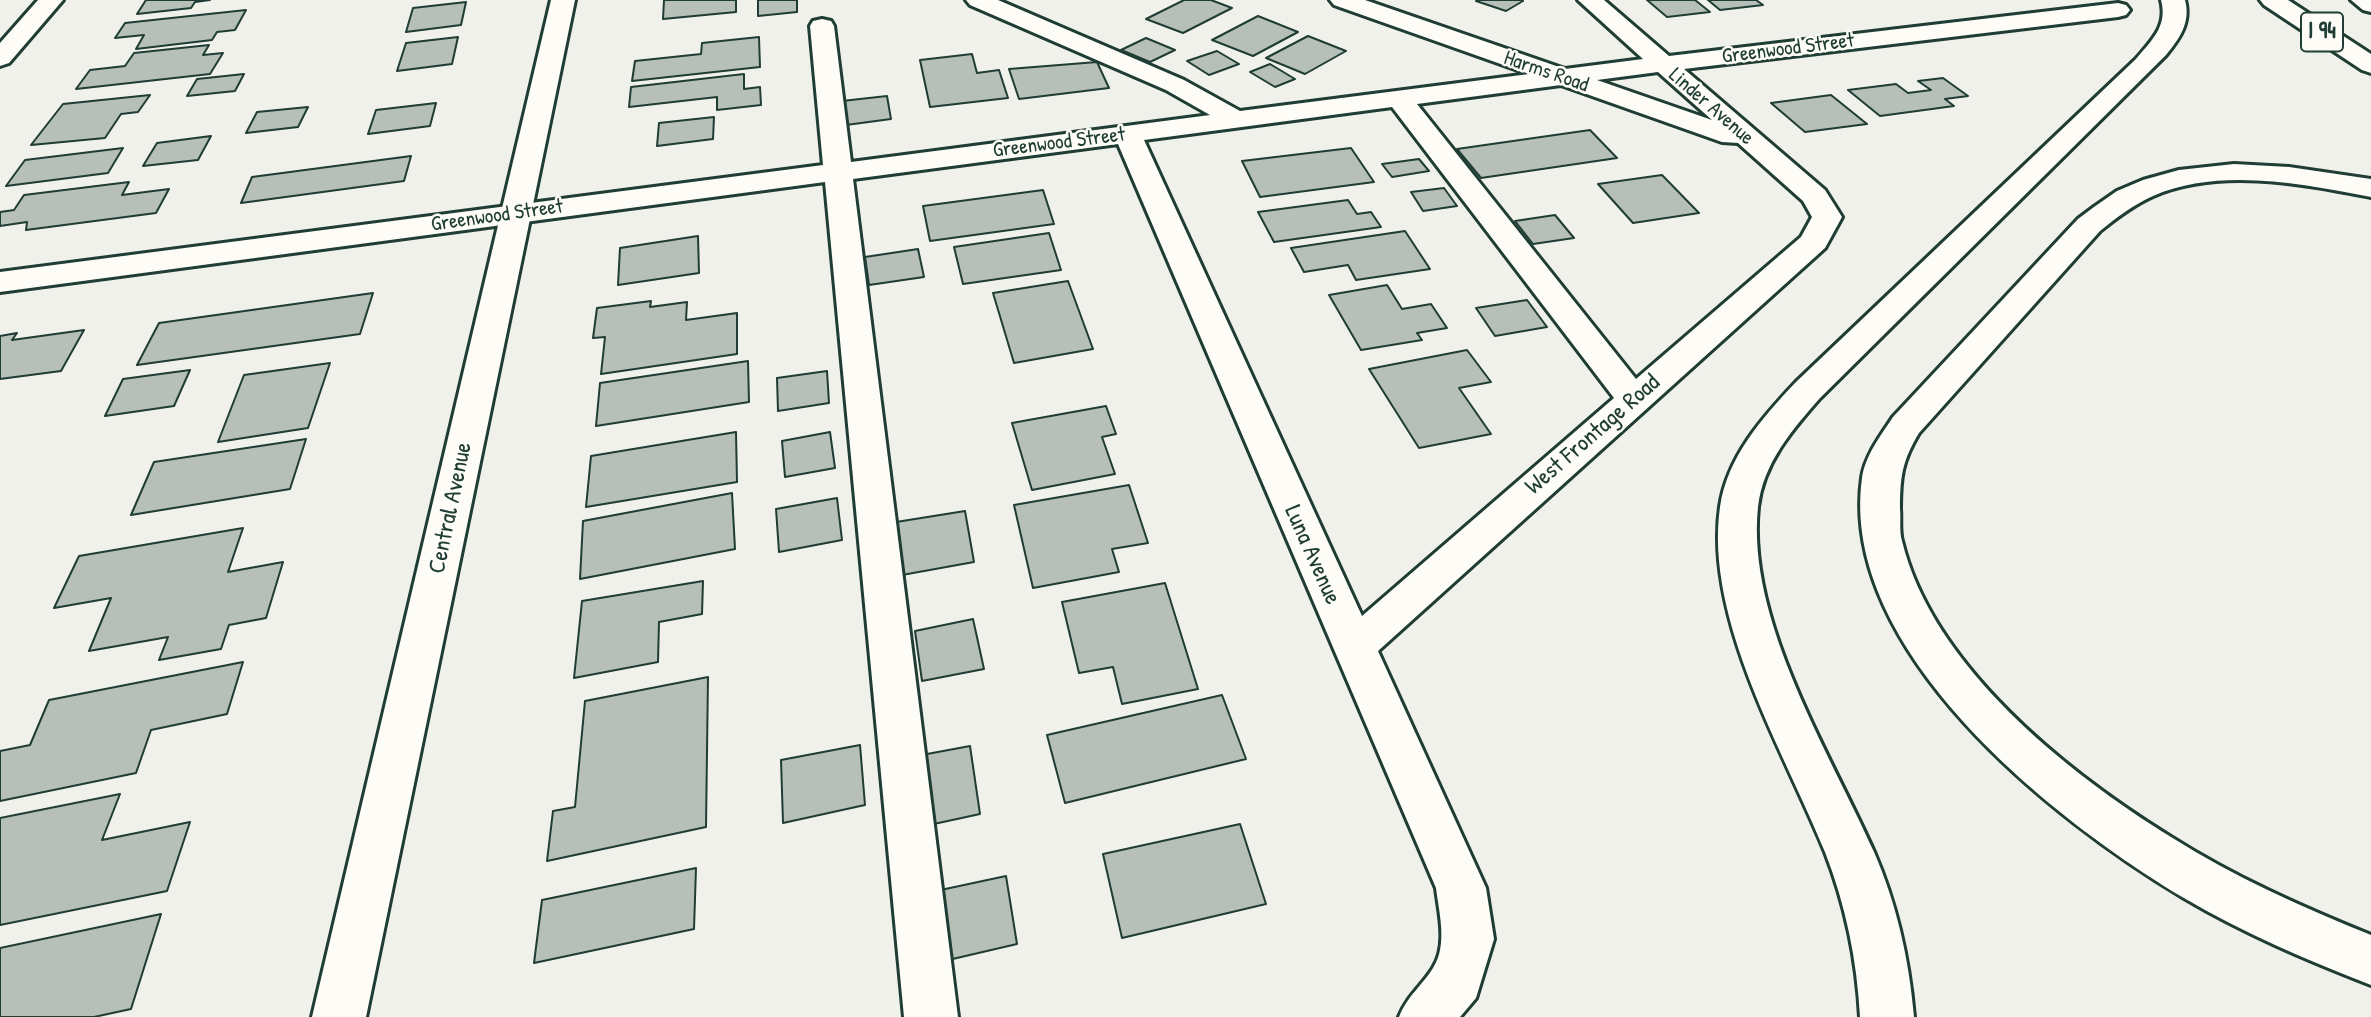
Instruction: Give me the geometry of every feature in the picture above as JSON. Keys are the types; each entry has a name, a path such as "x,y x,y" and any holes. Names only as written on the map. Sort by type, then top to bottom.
{"main road":[{"path":"0,58 51,0"},
{"name":"Central Avenue","path":"339,1017 563,0"},
{"path":"978,0 1175,85 1237,121"},
{"name":"Harms Road","path":"1342,0 1751,142"},
{"name":"Linder Avenue","path":"1590,0 1815,196 1827,217"},
{"path":"1887,1017 1884,970 1866,897 1752,624 1738,559 1738,508 1748,473 1767,436 1808,390 2145,64 2171,33 2176,18 2173,0"},
{"name":"I 94","path":"2272,0 2371,65"},
{"name":"I 94","path":"2363,0 2371,5"},
{"name":"Greenwood Street","path":"0,282 1662,64 2119,9"},
{"path":"822,26 931,1017"},
{"path":"1400,100 1633,399"},
{"name":"Luna Avenue","path":"1128,135 1461,888 1468,939 1441,998"},
{"path":"2371,188 2291,176 2215,174 2151,186 2108,209 2089,225 1906,425 1891,448 1881,477 1880,507 1881,539 1909,614 1957,683 2009,739 2047,774 2096,812 2202,882 2272,918 2371,960"},
{"name":"West Frontage Road","path":"1353,648 1814,242 1827,217"}],"building":[{"path":"146,0 210,0 195,2 191,8 137,14"},
{"path":"664,0 736,0 736,12 663,19"},
{"path":"758,0 797,0 797,12 758,16"},
{"path":"1184,0 1211,0 1232,8 1183,33 1146,19"},
{"path":"1647,0 1695,0 1710,12 1667,17"},
{"path":"1708,0 1756,0 1763,5 1720,10"},
{"path":"1476,1 1523,1 1506,11"},
{"path":"466,2 461,25 406,32 413,8"},
{"path":"246,10 235,30 217,32 212,40 136,49 144,35 115,38 125,23"},
{"path":"1258,16 1298,32 1253,56 1212,40"},
{"path":"1308,36 1346,51 1305,74 1266,58"},
{"path":"458,37 452,64 397,71 406,43"},
{"path":"759,37 760,67 632,81 635,61 701,54 702,43"},
{"path":"1146,38 1175,50 1150,62 1121,50"},
{"path":"209,45 203,55 223,53 210,74 76,89 90,70 125,66 134,53"},
{"path":"1217,51 1239,64 1209,75 1187,61"},
{"path":"972,54 977,73 999,70 1008,98 930,107 920,60"},
{"path":"1097,62 1109,88 1019,99 1009,69"},
{"path":"1270,64 1295,79 1275,87 1250,72"},
{"path":"244,74 235,91 187,96 197,79"},
{"path":"744,74 744,89 760,87 761,105 717,110 717,97 629,107 631,87"},
{"path":"1943,78 1968,96 1945,99 1954,106 1880,116 1848,90 1896,84 1908,93 1931,90 1918,81"},
{"path":"150,95 138,112 121,114 105,138 31,145 63,104"},
{"path":"1831,95 1867,124 1805,132 1771,103"},
{"path":"887,96 891,119 846,125 842,101"},
{"path":"436,103 430,126 368,134 376,110"},
{"path":"308,107 298,127 246,133 257,112"},
{"path":"714,117 713,139 657,146 659,123"},
{"path":"1590,130 1617,158 1481,178 1457,149"},
{"path":"211,136 198,160 143,166 157,143"},
{"path":"123,148 108,173 6,186 25,160"},
{"path":"1351,148 1374,182 1260,197 1242,161"},
{"path":"411,156 404,181 241,203 252,177"},
{"path":"1419,159 1429,171 1392,177 1382,164"},
{"path":"1662,175 1699,213 1633,223 1598,184"},
{"path":"129,182 122,195 169,189 156,213 26,230 27,222 0,226 0,212 14,210 24,195"},
{"path":"1444,188 1457,206 1423,211 1411,192"},
{"path":"1043,190 1054,224 930,241 923,206"},
{"path":"1348,200 1357,214 1371,212 1381,227 1274,242 1258,212"},
{"path":"1555,215 1574,238 1533,244 1515,221"},
{"path":"1405,231 1430,269 1356,280 1348,265 1304,272 1291,248"},
{"path":"1049,233 1061,270 963,284 954,247"},
{"path":"698,236 699,273 618,285 620,248"},
{"path":"918,249 924,277 869,285 865,257"},
{"path":"1068,281 1093,349 1014,363 993,293"},
{"path":"1387,285 1402,309 1431,304 1447,328 1417,333 1422,340 1361,350 1329,295"},
{"path":"373,293 360,334 137,365 159,323"},
{"path":"1527,300 1547,327 1495,336 1476,308"},
{"path":"651,301 650,307 687,302 686,320 737,313 737,354 601,374 605,337 593,338 597,308"},
{"path":"84,330 61,371 0,379 0,336 17,333 12,340"},
{"path":"1467,350 1491,382 1459,388 1491,434 1419,448 1369,369"},
{"path":"748,361 749,402 596,426 600,383"},
{"path":"330,363 308,428 218,442 244,375"},
{"path":"190,370 174,406 105,416 123,379"},
{"path":"827,371 829,403 778,411 777,378"},
{"path":"1106,406 1116,434 1102,437 1115,474 1032,490 1012,423"},
{"path":"736,432 737,482 586,507 591,456"},
{"path":"830,432 835,468 785,477 782,441"},
{"path":"306,439 290,489 131,515 154,462"},
{"path":"1129,485 1148,543 1112,549 1119,572 1033,588 1014,505"},
{"path":"732,493 735,549 580,579 583,521"},
{"path":"837,498 842,540 779,552 776,509"},
{"path":"965,511 974,562 902,575 896,522"},
{"path":"243,528 228,572 283,562 266,618 229,625 221,649 159,660 168,637 89,651 111,598 54,608 79,556"},
{"path":"703,581 702,614 659,622 658,662 574,678 582,601"},
{"path":"1165,583 1198,689 1122,704 1113,667 1079,673 1062,602"},
{"path":"973,619 984,669 922,681 915,631"},
{"path":"243,662 227,714 151,730 136,773 0,801 0,751 30,745 49,700"},
{"path":"708,677 706,827 547,861 553,811 575,807 585,701"},
{"path":"1222,695 1246,759 1065,803 1047,735"},
{"path":"860,745 865,805 783,823 781,760"},
{"path":"970,746 980,814 920,827 911,757"},
{"path":"120,794 102,840 190,822 167,891 0,925 0,818"},
{"path":"1240,824 1266,904 1122,938 1103,854"},
{"path":"696,868 694,929 534,963 542,900"},
{"path":"1006,876 1017,944 944,961 936,891"},
{"path":"161,914 131,1009 94,1017 0,1017 0,948"}]}
